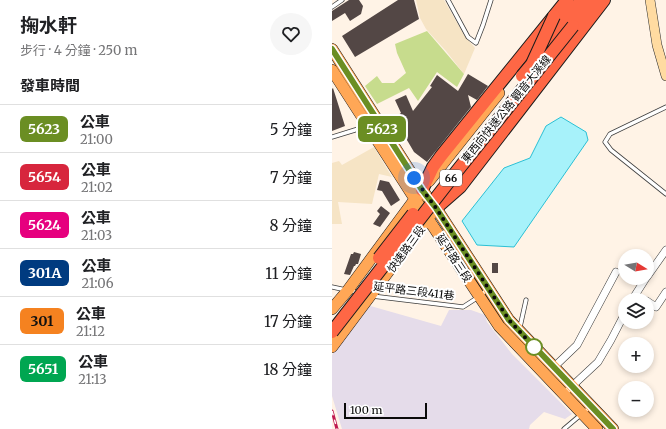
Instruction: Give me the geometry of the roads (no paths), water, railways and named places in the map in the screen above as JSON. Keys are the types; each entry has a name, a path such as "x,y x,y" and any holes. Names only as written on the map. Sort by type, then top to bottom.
{"highway":[{"path":"418,195 433,167 455,138 567,0"},
{"name":"東西向快速公路 觀音大溪線","path":"332,320 581,0"},
{"name":"東西向快速公路 觀音大溪線","path":"332,332 592,0"},
{"path":"572,26 596,0"},
{"path":"436,208 460,187 604,0"},
{"path":"532,64 554,16"}],"main road":[{"name":"快速路三段","path":"332,308 348,290 418,195 573,0"},
{"name":"快速路三段","path":"332,347 428,218 600,0"},
{"name":"延平路三段","path":"332,49 371,122"},
{"name":"延平路三段","path":"332,70 371,122 418,195 428,218 484,292"},
{"name":"延平路三段","path":"418,195 436,208 484,292 499,326 516,336 554,367 569,390"},
{"name":"延平路三段","path":"516,336 587,410 613,429"},
{"name":"延平路三段","path":"587,410 597,429"}],"street":[{"path":"650,0 657,45 666,76"},
{"path":"379,248 395,264"},
{"path":"654,266 666,250"},
{"path":"554,367 577,345 616,272"},
{"path":"654,306 656,307 666,292"},
{"path":"569,390 598,362 618,326"}],"lane":[{"path":"332,7 342,0"},
{"path":"448,0 468,36 476,43 491,0"},
{"path":"666,107 610,134 605,142 611,150 666,194"},
{"path":"332,137 355,130 371,122"},
{"name":"延平路三段411巷","path":"332,287 371,296 463,307 484,292"},
{"path":"516,336 526,300"},
{"path":"564,429 587,410"}],"water":[{"path":"561,117 586,132 588,140 514,247 477,245 462,221 504,168 530,158 546,126"}],"railway":[{"path":"332,411 337,429"}]}
